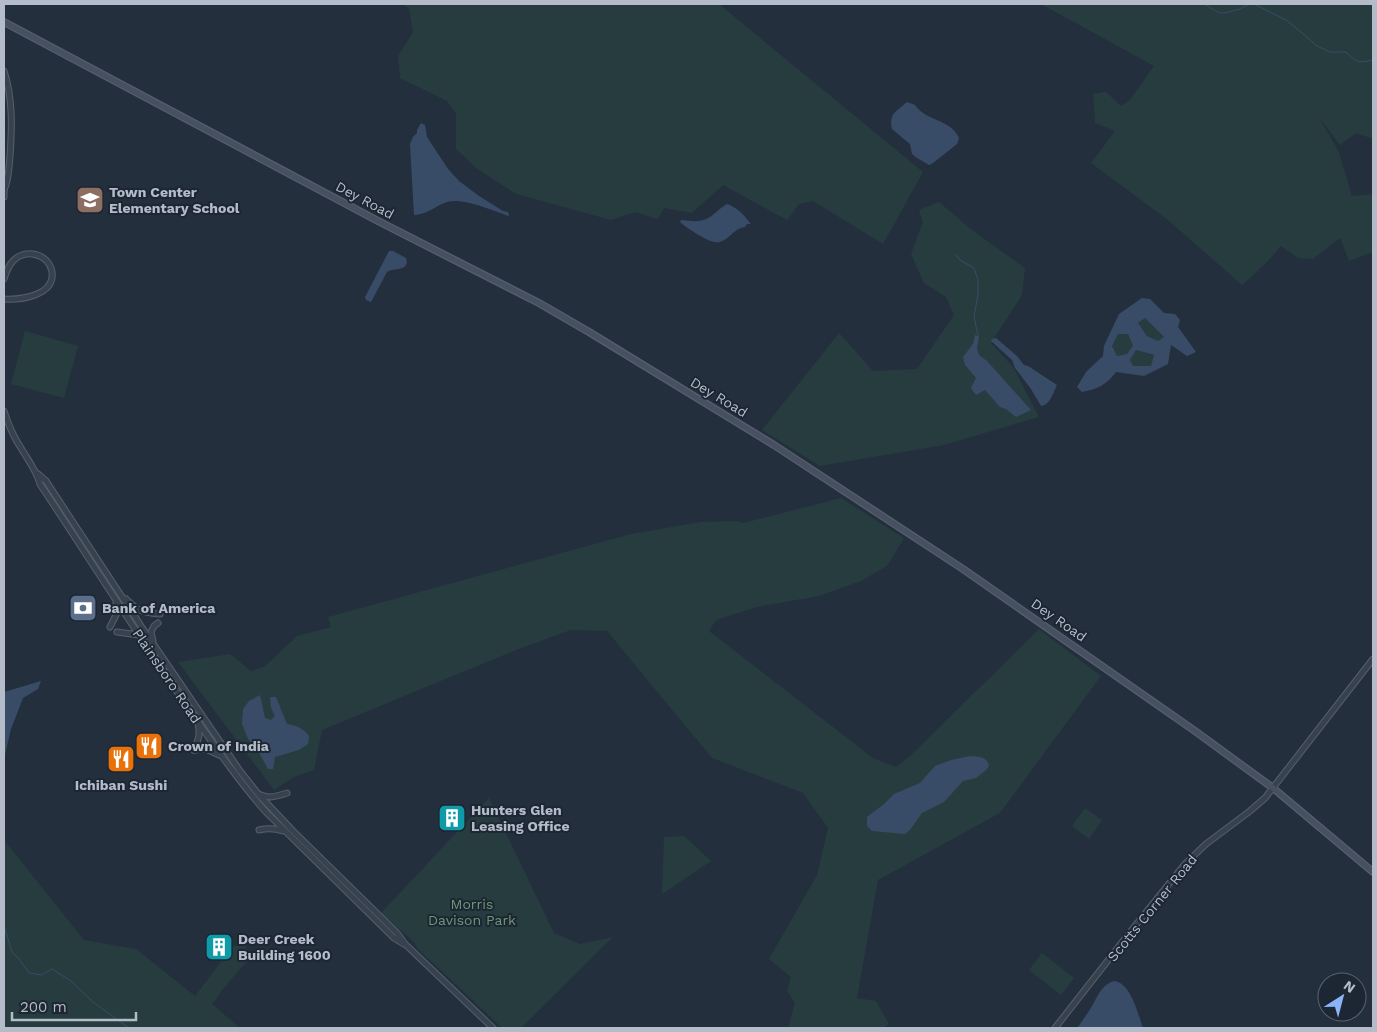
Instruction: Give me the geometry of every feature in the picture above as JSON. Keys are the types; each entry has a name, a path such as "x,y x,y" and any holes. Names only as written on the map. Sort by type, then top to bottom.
{"main road":[{"name":"Dey Road","path":"4,22 378,221 538,303 774,445 1002,596 1179,720 1273,788 1373,872"},
{"path":"4,29 14,28"}],"street":[{"path":"4,71 9,95 12,128 8,182 4,190 4,197"},
{"path":"4,279 14,260 28,253 41,257 52,271 48,286 39,294 23,298 4,298"},
{"name":"Plainsboro Road","path":"4,411 9,427 17,442 38,474 46,481 154,646 236,765 259,795 299,837 398,933 405,944 493,1028"},
{"name":"Plainsboro Road","path":"38,474 40,484 112,595 222,758 248,792 394,938 405,944"},
{"path":"116,588 137,609 146,613 160,614"},
{"path":"110,626 116,613 117,605 112,595"},
{"path":"154,646 151,632 158,623"},
{"path":"117,632 139,635"},
{"name":"Scotts Corner Road","path":"1055,1028 1185,864 1206,844 1265,798 1373,659"},
{"path":"194,717 199,727 198,741 194,750 206,749 222,758"},
{"path":"259,795 266,798 286,793"},
{"path":"259,830 275,828 286,832"}],"green space":[{"path":"403,4 719,4 923,172 883,244 813,201 799,204 787,220 723,185 692,213 664,208 658,219 635,212 611,220 516,194 476,168 456,149 456,114 447,101 400,78 398,56 413,32 409,9"},
{"path":"1041,4 1373,4 1373,139 1356,133 1340,145 1319,117 1339,152 1352,196 1373,194 1373,252 1349,261 1340,238 1313,259 1298,258 1281,246 1242,285 1168,220 1091,163 1115,131 1095,123 1093,94 1106,92 1121,106 1130,100 1154,66"},
{"path":"939,202 972,230 1025,268 1022,295 991,343 1013,367 1039,417 944,445 820,466 762,430 839,333 873,371 917,369 954,315 946,297 924,283 911,254 923,222 919,210"},
{"path":"1145,318 1164,337 1158,342 1147,336 1138,323"},
{"path":"25,331 78,346 64,398 11,384"},
{"path":"1118,333 1128,334 1133,347 1127,354 1116,356 1112,346"},
{"path":"1136,350 1155,356 1151,366 1133,366 1130,360"},
{"path":"841,498 904,538 887,566 861,581 819,596 757,607 716,620 709,631 873,758 896,767 909,757 1039,629 1101,676 1000,813 878,880 857,998 876,1001 889,1024 882,1028 788,1028 795,1003 787,991 791,977 769,959 817,875 828,828 803,793 712,758 607,631 571,630 516,650 322,730 314,770 294,777 274,790 178,662 230,654 251,671 264,667 297,636 331,627 328,617 631,534 701,522 735,521 743,523"},
{"name":"Morris Davison Park","path":"489,798 554,933 580,944 613,937 521,1028 502,1028 418,949 414,942 381,913"},
{"path":"1085,808 1102,820 1089,839 1072,826"},
{"path":"684,836 711,861 662,894 664,837"},
{"path":"4,840 84,940 136,949 195,996 233,946 246,946 247,961 212,1004 240,1028 4,1028"},
{"path":"1042,953 1074,978 1061,995 1029,970"}],"water":[{"path":"907,102 950,127 959,138 957,144 929,165 912,154 910,144 892,129 893,116"},
{"path":"421,123 425,125 427,137 448,169 459,181 479,196 503,211 508,212 509,216 461,201 443,203 423,213 414,215 410,144"},
{"path":"727,204 740,212 750,224 738,229 727,239 720,242 705,239 680,222 681,220 696,221 707,219"},
{"path":"389,251 393,251 406,258 406,265 387,272 371,302 366,300 365,297"},
{"path":"1142,298 1150,299 1164,313 1175,314 1180,320 1178,327 1196,352 1187,356 1171,345 1168,364 1144,376 1116,372 1101,386 1082,392 1077,387 1086,372 1103,356 1104,346 1119,314","holes":["1145,318 1164,337 1158,341 1147,336 1138,323","1118,334 1128,334 1133,346 1127,354 1117,356 1112,346","1136,350 1154,355 1151,366 1133,366 1130,360"]},
{"path":"975,335 979,336 977,348 979,355 987,361 1031,410 1016,417 1000,407 985,390 976,395 971,388 976,378 965,365 963,357 973,344"},
{"path":"996,338 1017,356 1024,365 1057,385 1047,403 1041,406 1015,368 1012,360 991,341"},
{"path":"41,681 38,689 23,698 11,729 4,759 4,692"},
{"path":"260,695 265,718 271,720 275,716 271,708 270,697 276,697 287,724 300,728 309,736 308,744 299,750 275,757 273,769 268,769 258,751 248,739 242,724 243,709 249,701"},
{"path":"970,756 986,760 989,766 976,778 963,781 944,802 922,813 905,834 872,831 867,826 867,817 894,794 920,783 935,766"},
{"path":"1110,982 1121,983 1130,993 1143,1028 1077,1028 1102,989"}],"waterway":[{"path":"1205,4 1218,12 1224,13 1251,4"},
{"path":"1254,4 1286,20 1317,46 1330,52 1346,52 1358,61 1373,60"},
{"path":"956,255 960,260 974,268 978,280 978,295 974,317 978,335"},
{"path":"4,926 12,952 29,973 41,975 52,969 71,981 93,1002 129,1028"}],"place":[{"name":"Town Center Elementary School","path":"90,200"},
{"name":"Bank of America","path":"83,608"},
{"name":"Crown of India","path":"149,746"},
{"name":"Ichiban Sushi","path":"121,759"},
{"name":"Hunters Glen Leasing Office","path":"452,818"},
{"name":"Deer Creek Building 1600","path":"219,947"}]}
